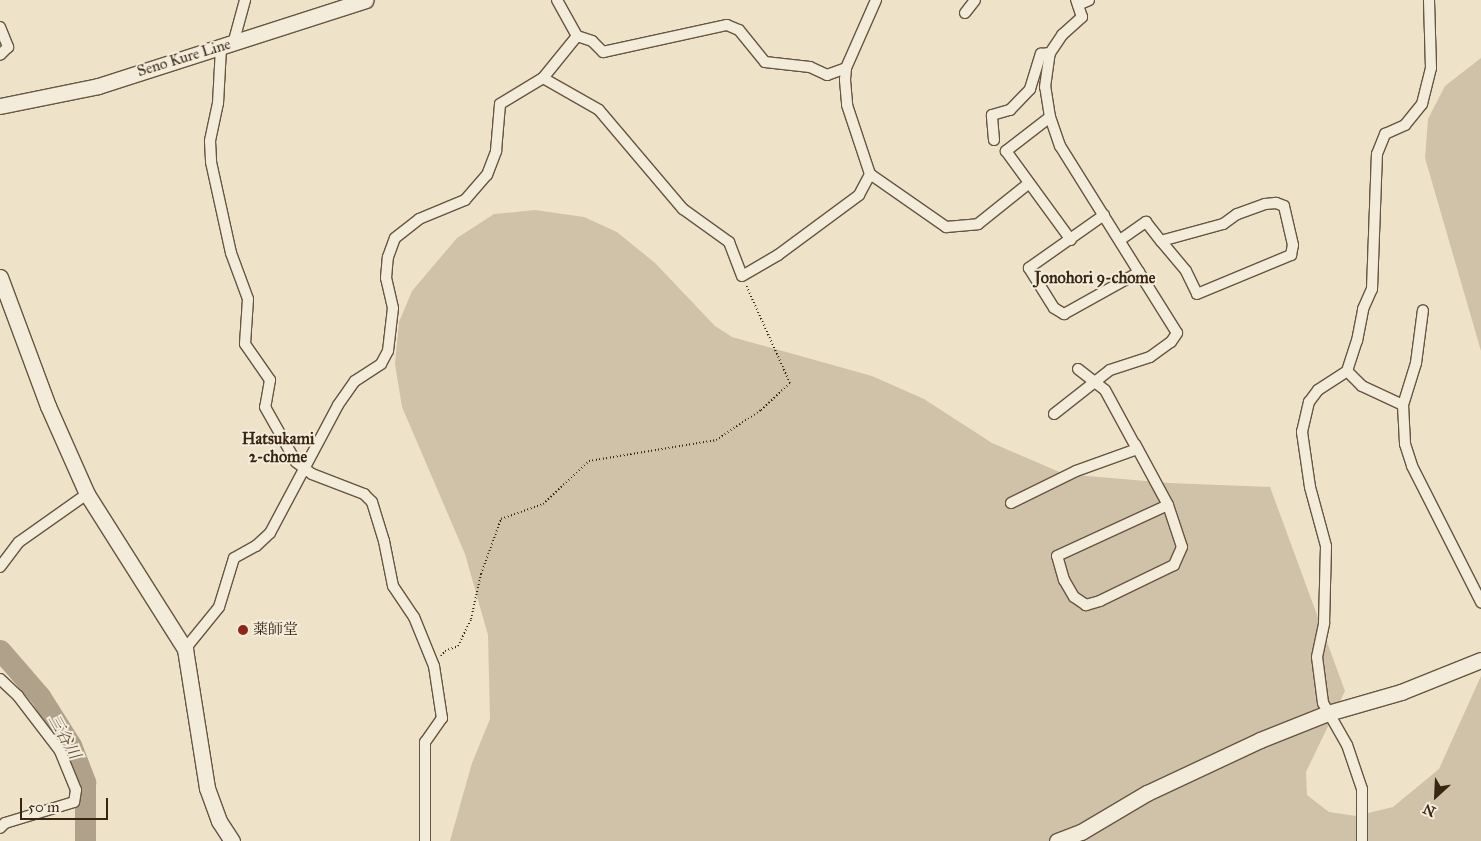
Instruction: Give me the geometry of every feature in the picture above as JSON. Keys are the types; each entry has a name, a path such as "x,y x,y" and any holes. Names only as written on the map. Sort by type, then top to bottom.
{"street":[{"path":"245,0 227,46 210,141 211,162 231,253 248,299 245,344 270,380 265,407 280,437 303,468 364,494 372,502 394,586 414,617 434,666 442,718 425,742 425,841"},
{"name":"Seno Kure Line","path":"0,106 98,86 366,0"},
{"path":"557,0 576,36 592,41 603,52 727,25 739,30 765,62 810,67 827,75 846,68"},
{"path":"876,0 846,68 847,105 870,174 946,227 978,224 1028,184"},
{"path":"965,13 975,0"},
{"path":"1054,414 1118,366 1150,357 1171,342 1177,333 1060,146 1050,116 1046,87 1050,53 1062,35 1082,17 1077,3 1089,0"},
{"path":"1362,841 1362,789 1347,745 1323,703 1317,656 1324,623 1326,546 1310,487 1302,432 1309,402 1318,390 1347,371 1363,309 1372,289 1377,154 1385,134 1405,125 1422,104 1431,68 1429,0"},
{"path":"0,26 8,47 0,55"},
{"path":"185,649 219,607 234,558 256,546 270,533 303,468 355,381 381,364 388,351 393,308 386,278 388,257 395,238 419,219 465,200 490,167 496,151 500,104 543,78 576,36"},
{"path":"994,140 992,115 1010,110 1030,89 1041,54 1050,53"},
{"path":"543,78 599,110 683,209 729,242 742,276 778,255 859,195 870,174"},
{"path":"1050,116 1006,151 1028,184 1071,240"},
{"path":"1120,240 1146,222 1161,241 1186,271 1197,294 1291,255 1293,245 1284,206 1276,203 1265,204 1237,214 1223,224 1161,241"},
{"path":"1104,215 1071,240 1028,268 1054,308 1064,314 1139,272"},
{"path":"0,277 48,406 87,494 185,649 206,788 219,821 232,841"},
{"path":"1423,310 1416,363 1403,405 1405,444 1412,466 1481,602"},
{"path":"1078,369 1105,390 1115,404 1137,449"},
{"path":"1347,371 1362,386 1403,405"},
{"path":"1137,449 1134,441 1168,505 1182,547 1174,565 1100,601 1086,605 1074,597 1064,580 1057,556 1168,505"},
{"path":"1010,503 1076,471 1137,449"},
{"path":"0,567 19,542 87,494"},
{"path":"1057,841 1081,832 1155,789 1260,740 1328,713 1401,692 1481,660"},
{"path":"0,679 18,696 60,751 76,790 74,802 5,823 0,828"}],"path":[{"path":"434,666 445,651 458,646 471,619 481,574 501,519 543,504 589,461 716,440 761,410 790,383 742,276"}],"shaded area":[{"path":"1481,58 1481,351 1425,158 1428,119 1445,86"},
{"path":"535,210 584,217 617,232 655,263 715,326 732,337 872,376 924,399 992,443 1064,474 1169,483 1270,487 1345,691 1306,772 1307,795 1329,812 1356,816 1393,807 1439,769 1481,676 1481,841 450,841 472,763 490,719 488,635 465,554 402,407 395,364 399,322 412,291 457,238 494,214"}],"waterway":[{"name":"三谷川","path":"0,650 40,696 71,745 85,782 85,841"}],"place":[{"name":"薬師堂","path":"243,630"}],"district":[{"name":"Jonohori 9-chome","path":"1095,278"},
{"name":"Hatsukami 2-chome","path":"278,448"}]}
